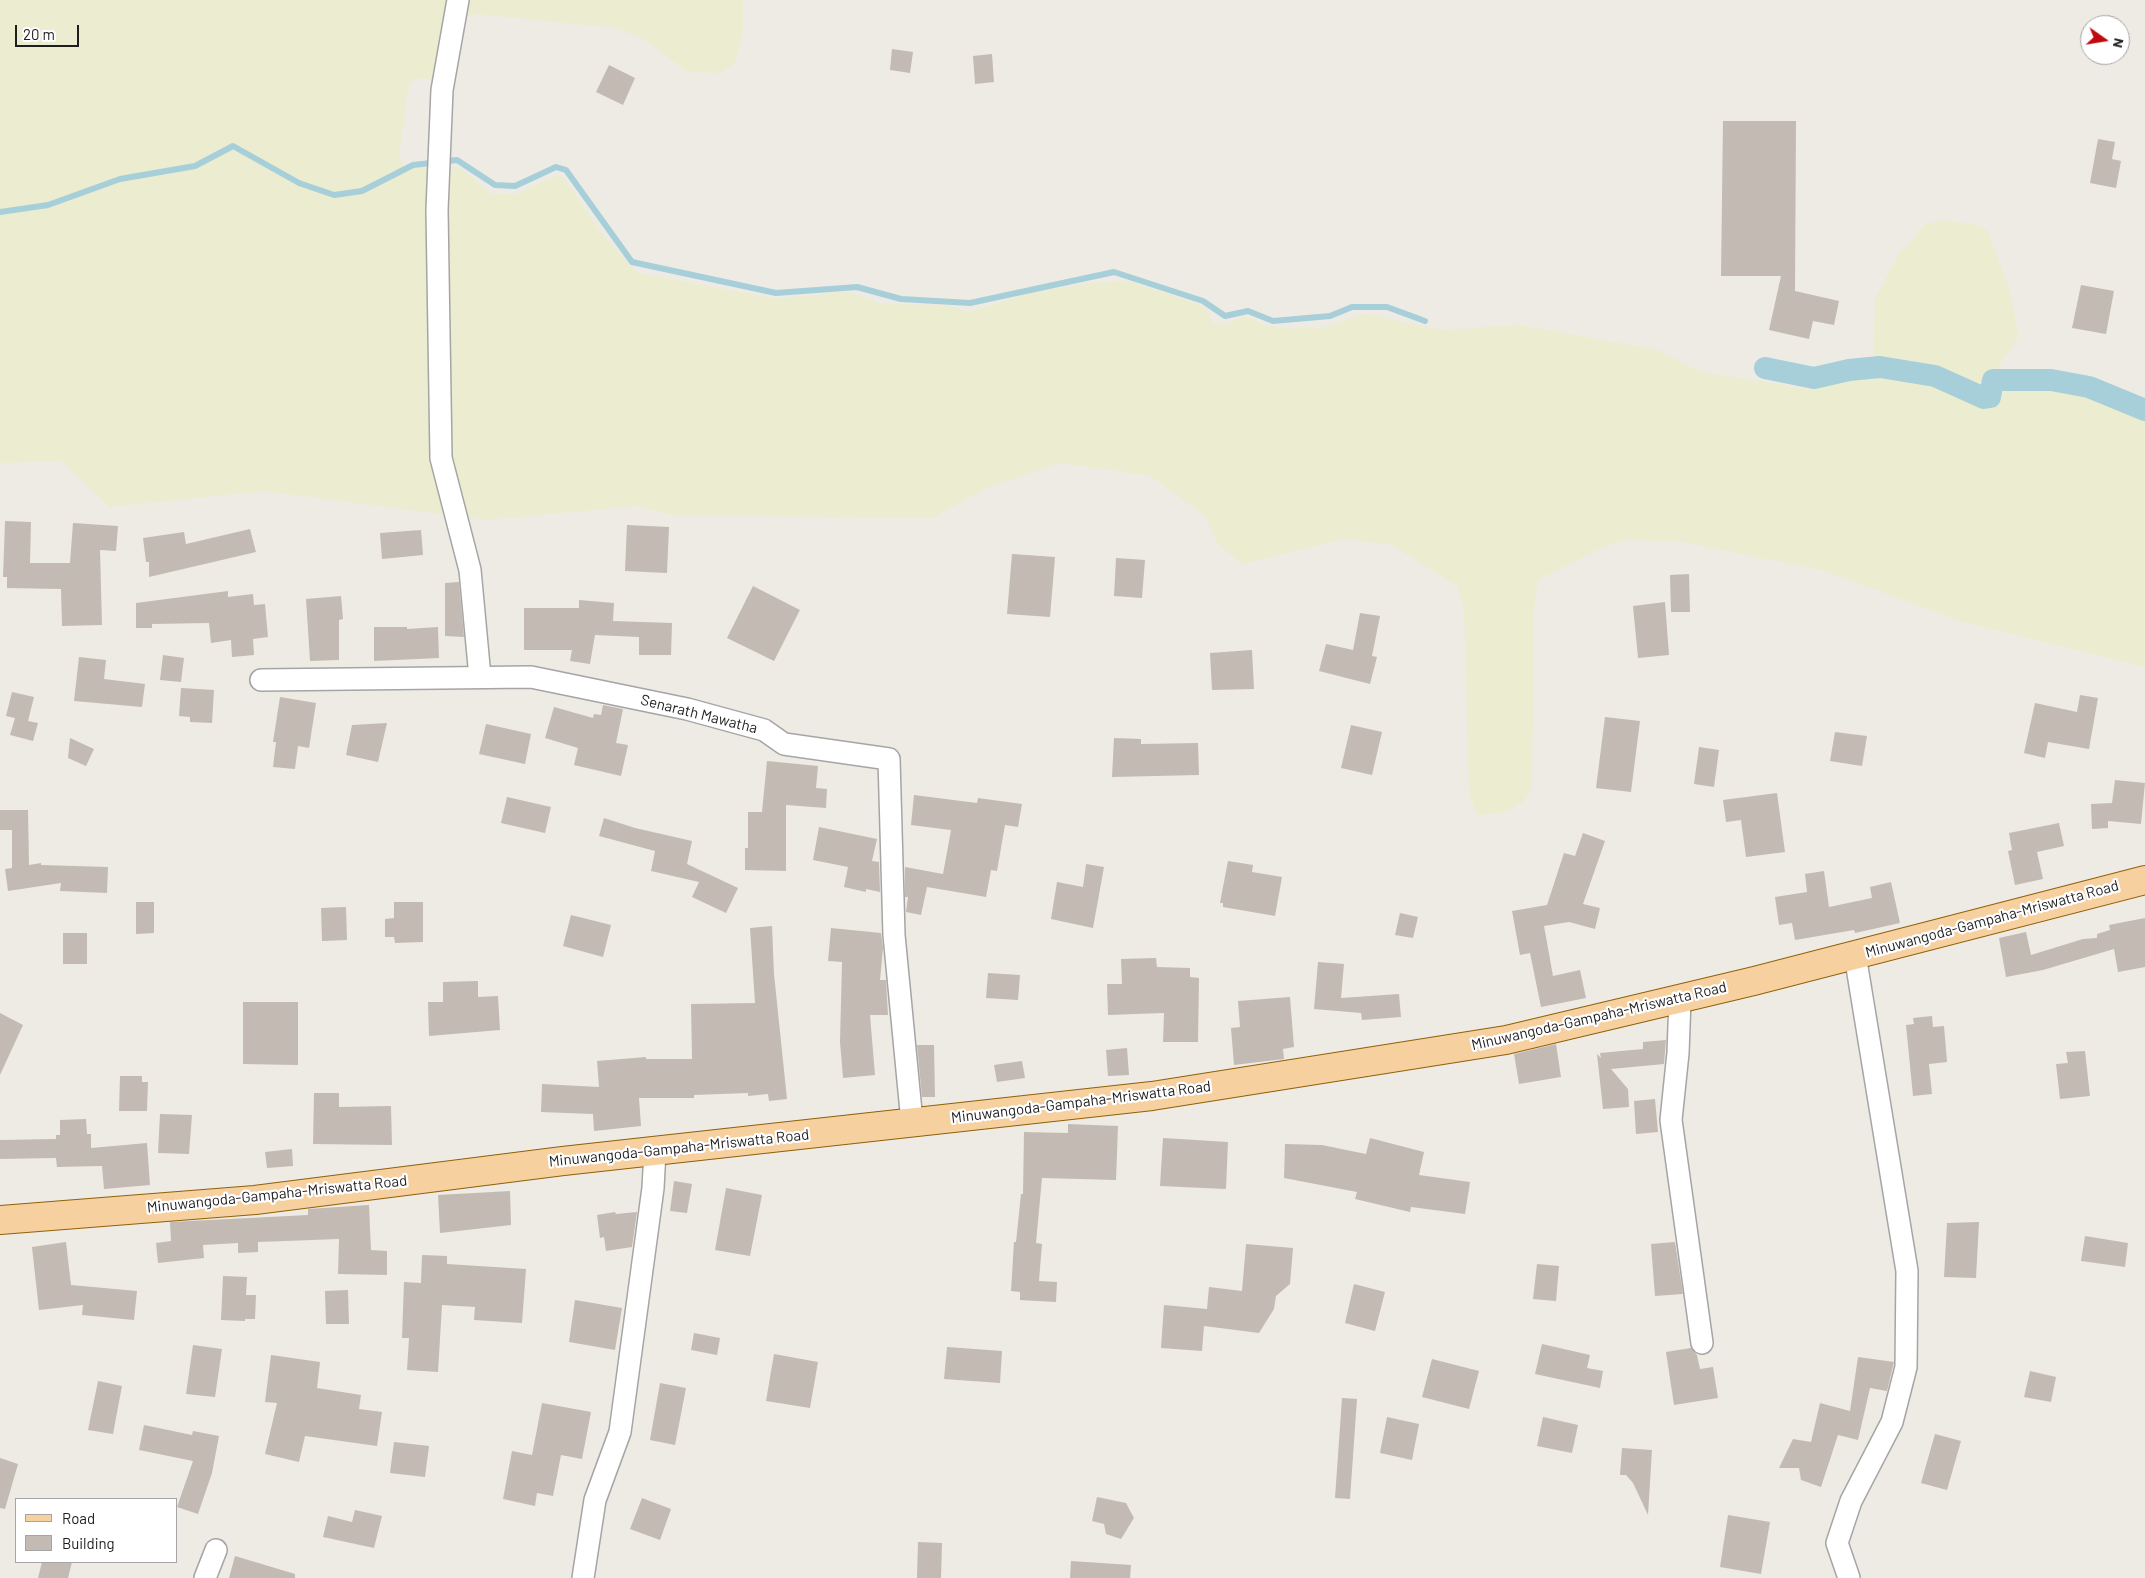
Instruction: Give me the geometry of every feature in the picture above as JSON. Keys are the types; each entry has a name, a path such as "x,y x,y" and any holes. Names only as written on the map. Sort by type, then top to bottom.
{"main road":[{"name":"Minuwangoda-Gampaha-Mriswatta Road","path":"0,1220 255,1200 655,1151 1152,1096 1506,1040 1680,999 2145,880"}],"street":[{"path":"458,0 442,90 437,210 441,458 470,570 480,677"},
{"name":"Senarath Mawatha","path":"261,680 531,677 687,708 764,730 784,744 888,759 894,935 912,1122"},
{"path":"1849,1578 1838,1543 1851,1501 1892,1422 1906,1366 1907,1271 1855,955"},
{"path":"1680,999 1678,1053 1671,1120 1702,1343"},
{"path":"583,1578 594,1500 620,1432 653,1188 655,1151"},
{"path":"205,1578 216,1550"}],"green space":[{"path":"0,0 743,0 743,30 735,63 721,73 688,72 643,39 617,28 477,14 444,23 436,80 418,78 409,83 399,157 405,167 459,167 491,194 515,194 557,175 563,177 601,233 637,273 778,299 848,292 882,304 947,305 969,312 1027,294 1090,283 1128,281 1205,308 1213,323 1222,325 1245,316 1264,325 1289,329 1326,327 1364,314 1441,330 1519,325 1658,350 1701,372 1815,390 1873,365 1875,298 1900,252 1926,224 1942,220 1978,225 1988,231 2010,292 2019,336 1997,369 2000,385 2007,390 2068,389 2119,405 2145,418 2145,667 1963,622 1825,571 1678,541 1624,540 1601,548 1538,580 1534,606 1532,787 1523,802 1503,813 1477,815 1469,793 1464,608 1457,586 1392,545 1344,539 1241,564 1218,543 1205,516 1151,476 1060,463 988,487 933,518 672,515 638,506 486,520 264,491 109,507 62,461 0,463"}],"building":[{"path":"892,49 913,52 910,73 890,70"},
{"path":"992,54 994,82 975,84 973,56"},
{"path":"609,65 635,78 623,105 596,92"},
{"path":"1723,121 1796,121 1795,291 1839,301 1834,325 1813,321 1809,339 1769,330 1781,276 1721,276"},
{"path":"2098,139 2115,142 2112,159 2121,161 2116,188 2090,183"},
{"path":"2081,285 2114,291 2106,334 2072,328"},
{"path":"5,521 31,522 30,563 70,563 73,523 118,526 116,551 100,550 102,625 62,626 61,589 7,588 7,577 3,577"},
{"path":"627,525 669,527 667,573 625,571"},
{"path":"250,529 256,552 149,577 149,562 146,562 143,538 184,532 186,544"},
{"path":"421,530 423,555 382,559 380,533"},
{"path":"1012,554 1055,557 1050,617 1007,614"},
{"path":"1116,558 1145,560 1142,598 1114,596"},
{"path":"1689,574 1690,612 1671,612 1670,575"},
{"path":"459,582 464,637 445,636 445,583"},
{"path":"753,586 800,610 774,661 727,638"},
{"path":"228,591 228,597 253,594 254,605 265,604 268,637 253,639 254,655 232,657 231,640 211,643 209,623 152,624 152,628 136,628 136,603"},
{"path":"341,596 343,619 339,620 339,660 310,661 306,599"},
{"path":"579,600 614,603 613,621 672,623 671,655 639,655 639,637 595,635 590,664 570,661 572,650 524,650 524,608 579,608"},
{"path":"1665,602 1669,655 1638,658 1633,606"},
{"path":"1360,613 1380,616 1372,656 1377,657 1370,684 1319,671 1326,644 1353,650"},
{"path":"374,627 407,627 407,629 438,627 439,658 374,661"},
{"path":"1252,650 1254,689 1212,690 1210,653"},
{"path":"163,655 184,658 181,682 160,680"},
{"path":"79,657 106,660 104,679 145,684 142,707 74,701"},
{"path":"181,688 214,690 212,723 190,722 190,717 179,716"},
{"path":"12,692 34,697 28,721 38,723 33,741 10,735 15,718 6,716"},
{"path":"2080,695 2098,698 2089,749 2048,742 2045,758 2024,753 2035,703 2077,712"},
{"path":"280,697 316,703 309,748 298,746 295,769 273,767 276,742 273,742"},
{"path":"603,705 623,709 616,743 628,745 621,776 574,765 578,748 545,738 554,707 593,718 594,714 601,715"},
{"path":"1605,717 1640,721 1631,792 1596,788"},
{"path":"387,723 378,762 346,755 352,725"},
{"path":"486,724 531,734 525,764 479,754"},
{"path":"1351,725 1382,732 1372,775 1341,768"},
{"path":"1835,732 1867,736 1862,766 1830,761"},
{"path":"70,738 94,749 86,766 68,758"},
{"path":"1114,738 1141,739 1141,744 1198,743 1199,775 1112,777"},
{"path":"1699,747 1719,750 1714,787 1694,784"},
{"path":"767,761 818,766 816,788 827,789 826,808 786,805 786,871 745,870 745,848 748,848 748,812 762,812"},
{"path":"2115,780 2145,783 2141,824 2108,821 2108,828 2092,829 2091,804 2112,803"},
{"path":"1777,793 1785,852 1746,857 1741,820 1726,822 1723,800"},
{"path":"914,795 977,803 978,798 1022,804 1018,827 1005,825 997,871 991,870 986,897 927,887 921,915 906,912 908,897 905,897 905,867 943,874 951,830 911,825"},
{"path":"507,797 551,807 545,833 501,823"},
{"path":"0,810 28,810 29,865 41,863 41,865 108,867 107,893 60,891 61,883 8,891 5,869 12,868 12,830 0,830"},
{"path":"604,818 635,828 692,841 687,864 738,888 726,913 692,897 699,882 651,871 655,851 599,836"},
{"path":"2059,823 2064,846 2037,852 2043,879 2015,885 2008,851 2012,850 2009,833"},
{"path":"819,827 877,839 872,861 879,862 880,892 866,889 866,892 844,887 848,867 813,860"},
{"path":"1583,833 1605,841 1583,904 1600,908 1595,929 1569,922 1544,926 1553,976 1580,970 1586,998 1541,1007 1530,953 1520,955 1512,911 1547,905 1564,853 1575,856"},
{"path":"1228,861 1253,865 1252,872 1282,877 1275,916 1223,907 1223,903 1220,903"},
{"path":"1086,864 1104,867 1093,928 1051,919 1057,882 1083,887"},
{"path":"1824,871 1829,907 1872,898 1870,887 1891,882 1900,923 1855,933 1854,930 1795,940 1792,923 1779,925 1775,897 1807,892 1805,874"},
{"path":"136,902 154,902 154,933 136,934"},
{"path":"394,902 423,902 423,942 395,943 394,937 385,937 385,919 394,918"},
{"path":"346,907 347,940 322,941 321,908"},
{"path":"1400,913 1418,917 1413,938 1395,935"},
{"path":"571,915 611,925 603,957 563,946"},
{"path":"2145,918 2145,967 2118,972 2114,949 2043,970 2006,977 1999,938 2026,932 2031,955 2083,939 2097,938 2097,934 2110,930 2109,925"},
{"path":"772,926 774,974 787,1099 769,1101 768,1094 748,1096 748,1093 694,1095 694,1098 639,1098 641,1126 594,1131 593,1114 541,1112 542,1084 599,1087 597,1061 646,1057 646,1059 692,1059 691,1004 755,1003 750,928"},
{"path":"831,928 881,933 883,948 880,980 886,980 888,1015 870,1015 875,1075 843,1078 840,1042 842,962 828,961"},
{"path":"63,933 87,933 87,964 63,964"},
{"path":"1156,958 1157,967 1190,968 1190,977 1199,978 1198,1042 1163,1042 1164,1013 1108,1015 1107,984 1122,984 1121,959"},
{"path":"1318,962 1344,964 1341,998 1399,994 1401,1017 1362,1020 1361,1013 1314,1009"},
{"path":"988,973 1020,975 1018,1000 986,998"},
{"path":"478,981 478,997 498,996 500,1030 429,1036 428,1002 443,1002 443,982"},
{"path":"1290,997 1294,1047 1283,1049 1284,1059 1234,1065 1231,1028 1240,1027 1238,1001"},
{"path":"243,1002 298,1002 298,1065 243,1064"},
{"path":"0,1013 23,1025 0,1075"},
{"path":"1932,1016 1933,1027 1944,1026 1947,1062 1929,1064 1932,1094 1913,1096 1906,1025 1914,1024 1913,1018"},
{"path":"1666,1040 1664,1064 1611,1069 1628,1089 1629,1107 1603,1109 1597,1054 1601,1058 1600,1053 1643,1049 1643,1042"},
{"path":"1556,1044 1561,1077 1519,1084 1514,1054"},
{"path":"917,1045 934,1045 935,1097 922,1097"},
{"path":"1127,1048 1129,1075 1108,1076 1106,1050"},
{"path":"2085,1051 2090,1096 2060,1099 2056,1064 2068,1063 2066,1052"},
{"path":"1022,1061 1025,1078 997,1082 994,1065"},
{"path":"120,1076 142,1076 142,1082 148,1082 147,1111 119,1111"},
{"path":"314,1093 339,1093 339,1107 391,1106 392,1145 313,1144"},
{"path":"1655,1099 1658,1132 1636,1134 1634,1101"},
{"path":"160,1114 192,1115 189,1154 158,1153"},
{"path":"86,1119 87,1134 91,1134 91,1148 147,1143 150,1185 104,1189 102,1166 57,1167 56,1158 0,1159 0,1140 56,1139 56,1135 60,1135 60,1120"},
{"path":"1068,1124 1118,1126 1116,1180 1042,1178 1036,1243 1042,1244 1039,1281 1057,1282 1056,1302 1020,1300 1020,1292 1011,1291 1014,1242 1016,1242 1021,1194 1023,1194 1024,1132 1068,1133"},
{"path":"1163,1138 1228,1142 1226,1189 1160,1186"},
{"path":"1370,1138 1424,1152 1419,1175 1470,1182 1465,1214 1411,1207 1410,1212 1355,1199 1357,1192 1284,1178 1285,1144 1322,1145 1366,1154"},
{"path":"292,1149 293,1166 267,1168 265,1152"},
{"path":"674,1181 692,1184 687,1213 670,1211"},
{"path":"726,1188 762,1195 750,1256 715,1250"},
{"path":"510,1191 511,1225 440,1233 438,1195"},
{"path":"369,1205 371,1250 387,1251 387,1275 338,1274 339,1239 258,1242 258,1252 238,1253 238,1243 203,1245 204,1258 158,1263 156,1243 171,1241 170,1222 308,1215 308,1209"},
{"path":"615,1212 616,1214 637,1212 632,1247 606,1251 604,1237 600,1238 597,1215"},
{"path":"1979,1222 1976,1278 1944,1277 1947,1223"},
{"path":"2085,1236 2128,1243 2125,1267 2081,1261"},
{"path":"66,1242 71,1285 137,1291 134,1320 82,1315 83,1305 39,1310 32,1247"},
{"path":"1675,1242 1683,1294 1655,1296 1651,1244"},
{"path":"1246,1244 1293,1248 1290,1284 1276,1296 1274,1309 1259,1333 1204,1326 1202,1351 1161,1348 1164,1305 1207,1309 1209,1287 1242,1291"},
{"path":"422,1255 447,1256 447,1264 526,1269 522,1323 474,1320 475,1307 442,1305 438,1372 407,1370 409,1338 402,1338 404,1282 421,1283"},
{"path":"1537,1264 1559,1266 1556,1301 1533,1299"},
{"path":"223,1276 247,1277 246,1295 256,1295 255,1319 245,1319 245,1321 221,1320"},
{"path":"1354,1284 1385,1292 1375,1331 1345,1323"},
{"path":"348,1290 349,1324 326,1324 325,1291"},
{"path":"575,1300 622,1308 615,1350 569,1342"},
{"path":"694,1333 720,1338 717,1355 691,1350"},
{"path":"1542,1344 1590,1355 1587,1368 1603,1371 1600,1388 1535,1374"},
{"path":"193,1345 222,1349 215,1397 186,1394"},
{"path":"947,1347 1002,1351 1000,1383 944,1379"},
{"path":"1691,1348 1697,1355 1700,1369 1713,1367 1718,1398 1674,1405 1666,1352"},
{"path":"774,1354 818,1362 810,1408 766,1401"},
{"path":"271,1355 320,1362 317,1388 361,1395 359,1409 382,1412 377,1446 305,1436 299,1462 265,1454 277,1403 265,1402"},
{"path":"1858,1357 1894,1362 1887,1391 1870,1388 1858,1440 1838,1435 1821,1487 1801,1480 1799,1468 1779,1468 1793,1439 1811,1442 1820,1403 1850,1411"},
{"path":"1432,1359 1479,1371 1469,1409 1422,1397"},
{"path":"2030,1371 2056,1377 2051,1402 2024,1397"},
{"path":"98,1381 122,1386 113,1434 88,1430"},
{"path":"660,1383 686,1388 675,1445 650,1440"},
{"path":"1342,1398 1357,1399 1350,1499 1335,1498"},
{"path":"542,1403 591,1412 582,1459 561,1455 553,1496 537,1493 535,1506 503,1499 512,1451 532,1455"},
{"path":"1387,1417 1419,1424 1412,1460 1380,1453"},
{"path":"1543,1417 1578,1425 1572,1453 1537,1446"},
{"path":"144,1425 192,1435 193,1431 219,1436 212,1473 198,1514 178,1507 193,1461 139,1450"},
{"path":"1935,1434 1961,1441 1947,1490 1921,1483"},
{"path":"394,1442 429,1446 425,1477 390,1473"},
{"path":"1622,1448 1652,1450 1648,1515 1633,1483 1626,1475 1620,1475"},
{"path":"0,1458 18,1464 5,1509 0,1508"},
{"path":"1097,1497 1126,1503 1134,1518 1121,1539 1106,1534 1104,1524 1092,1521"},
{"path":"642,1498 671,1509 660,1540 630,1529"},
{"path":"355,1510 382,1516 374,1548 323,1537 328,1516 352,1522"},
{"path":"1728,1515 1770,1522 1761,1574 1720,1567"},
{"path":"918,1542 942,1543 941,1578 917,1578"},
{"path":"235,1556 295,1574 295,1578 229,1578"},
{"path":"1071,1561 1131,1565 1130,1578 1070,1578"},
{"path":"42,1563 72,1563 68,1578 38,1578"}],"waterway":[{"path":"0,212 48,205 120,179 195,166 233,146 299,183 334,195 362,191 413,165 457,160 495,185 515,186 556,167 566,170 632,262 776,293 857,287 901,299 970,303 1114,272 1203,301 1225,316 1248,311 1273,321 1330,316 1352,307 1387,307 1425,321"},
{"path":"1765,368 1814,378 1849,370 1880,367 1935,376 1984,398 1990,397 1993,380 2051,380 2089,387 2145,410"}]}
